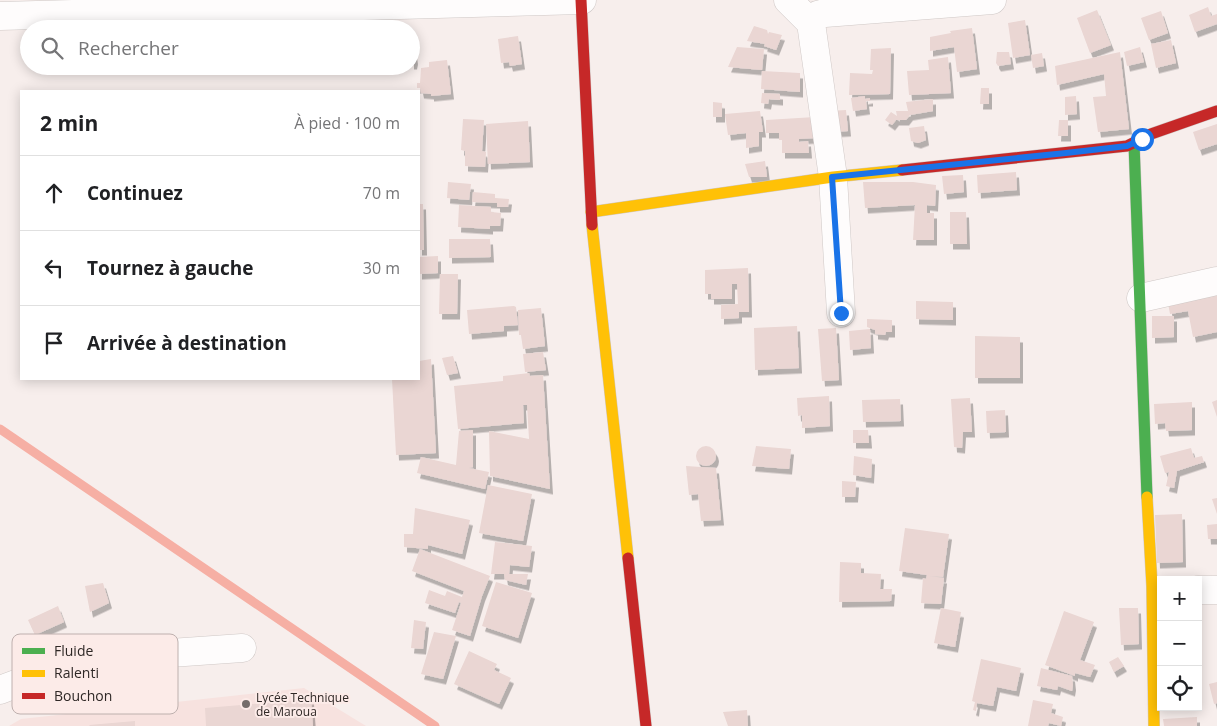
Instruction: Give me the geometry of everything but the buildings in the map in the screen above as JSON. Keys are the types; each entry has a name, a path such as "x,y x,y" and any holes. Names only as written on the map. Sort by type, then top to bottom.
{"street":[{"path":"0,13 339,2 581,0 591,212 646,726"},
{"path":"788,0 811,23 832,177 841,313"},
{"path":"811,23 817,15 825,13 992,0"},
{"path":"591,212 832,177 1066,153 1134,143 1151,134 1217,111"},
{"path":"1134,143 1149,564 1156,587 1154,726"},
{"path":"1141,298 1217,281"},
{"path":"1202,590 1217,590"},
{"path":"178,652 242,648"},
{"path":"0,690 12,685"}],"shaded area":[{"name":"Lycée Technique de Maroua","path":"304,688 366,726 9,726 21,719 67,714 178,714 178,702"}],"waterway":[{"path":"0,429 435,726"}],"traffic: fast":[{"path":"1134,143 1147,497"}],"traffic: slow":[{"path":"591,212 833,177 902,170"},
{"path":"592,225 628,558"},
{"path":"1147,497 1152,586 1154,726"}],"traffic: jam":[{"path":"581,0 592,225"},
{"path":"902,170 1127,146 1151,134 1217,111"},
{"path":"628,558 646,726"}],"place":[{"name":"Lycée Technique de Maroua","path":"246,704"}],"route":[{"path":"841,313 832,177 1127,146 1142,139"}]}
